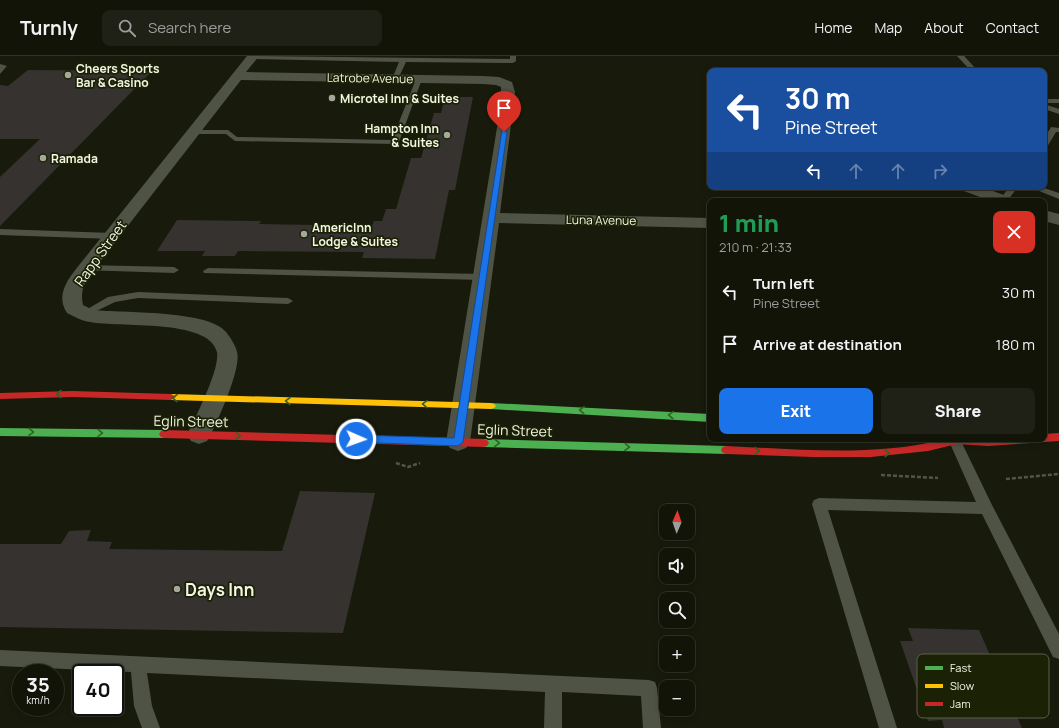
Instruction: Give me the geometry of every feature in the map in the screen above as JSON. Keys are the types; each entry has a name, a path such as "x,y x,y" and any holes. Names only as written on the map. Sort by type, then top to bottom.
{"street":[{"name":"Rapp Street","path":"84,314 76,309 71,302 70,296 74,286 86,268 252,57"},
{"name":"Latrobe Avenue","path":"237,76 488,80 503,82 507,85 509,92 491,218"},
{"path":"975,190 997,198"},
{"path":"1047,216 1059,220"},
{"name":"Luna Avenue","path":"491,218 707,223"},
{"path":"458,442 491,218"},
{"path":"84,314 108,319 175,320 201,325 211,330 224,342 227,351 227,361 214,399 199,435"},
{"name":"Eglin Street","path":"0,396 74,394 464,405 707,418"},
{"name":"Eglin Street","path":"0,432 199,435 854,454 897,453 925,449 946,442"},
{"name":"Eglin Street","path":"1047,438 1059,437"}],"lane":[{"path":"252,57 513,61 513,56"},
{"path":"960,56 972,68"},
{"path":"395,79 403,60"},
{"path":"0,66 4,66 0,72"},
{"path":"193,132 228,132 235,139 396,142 419,79"},
{"path":"1047,101 1059,101"},
{"path":"1047,107 1059,112"},
{"path":"1047,128 1057,130 1047,142"},
{"path":"1042,190 1059,196"},
{"path":"0,232 112,236"},
{"path":"86,268 174,270"},
{"path":"208,271 482,277"},
{"path":"84,314 112,300 138,295 288,301"},
{"path":"953,442 1059,651"},
{"path":"888,728 819,504 986,508"},
{"path":"0,658 649,688 652,728"},
{"path":"140,665 139,681 144,706 151,728"},
{"path":"553,728 554,684"}],"path":[{"path":"1006,479 1059,474"}],"building":[{"name":"Ramada","path":"28,70 152,71 0,226 0,177 40,139 0,139 0,85 8,86"},
{"name":"AmericInn Lodge & Suites","path":"445,97 473,97 455,190 449,190 435,259 362,258 364,252 238,251 235,256 202,256 205,251 157,251 177,220 261,221 259,224 372,226 374,221 382,221 386,209 396,209 411,158 421,158 434,113 441,113"},
{"name":"Days Inn","path":"300,491 375,493 343,633 0,627 0,544 61,544 69,531 91,530 87,541 112,542 109,549 282,551"},
{"path":"908,628 979,630 990,654 917,654 917,690 900,641 913,641"},
{"path":"927,718 1018,718 1022,728 944,728 942,720 928,721"}],"traffic: fast":[{"path":"491,406 707,418"},
{"path":"0,432 164,434"},
{"path":"484,443 726,450"}],"traffic: slow":[{"path":"171,397 491,406"}],"traffic: jam":[{"path":"0,396 73,394 171,397"},
{"path":"164,434 484,443"},
{"path":"1047,438 1059,437"},
{"path":"726,450 813,454 871,454 900,452 951,442"},
{"path":"974,442 988,442"}],"place":[{"name":"Cheers Sports Bar & Casino","path":"68,75"},
{"name":"Microtel Inn & Suites","path":"332,98"},
{"name":"Hampton Inn & Suites","path":"447,135"},
{"name":"Ramada","path":"43,158"},
{"name":"AmericInn Lodge & Suites","path":"304,234"},
{"name":"Days Inn","path":"177,589"}],"route":[{"path":"356,439 458,442 504,132"}]}
